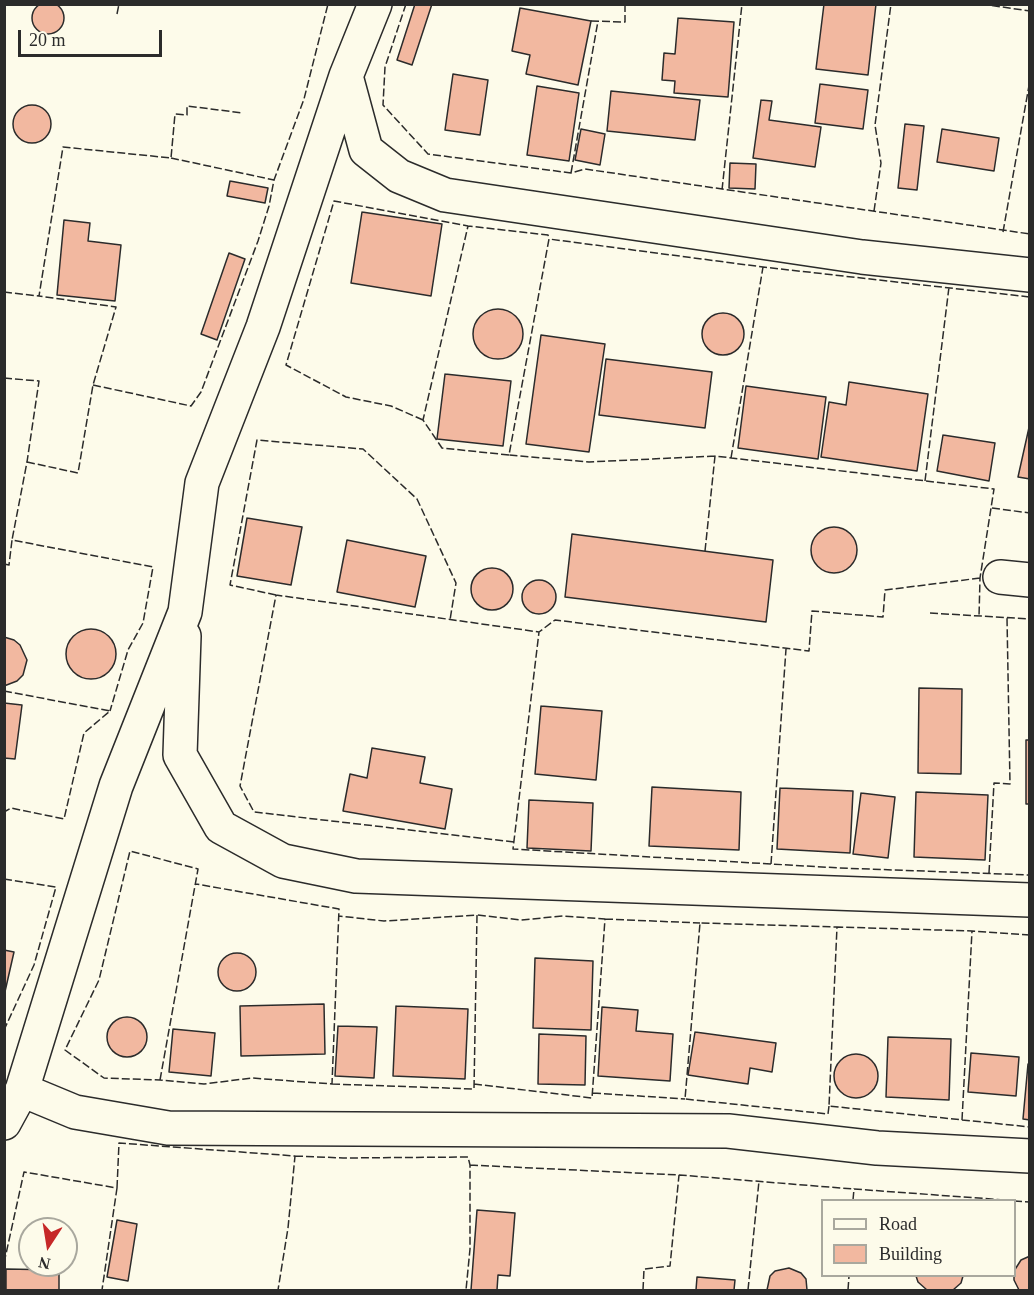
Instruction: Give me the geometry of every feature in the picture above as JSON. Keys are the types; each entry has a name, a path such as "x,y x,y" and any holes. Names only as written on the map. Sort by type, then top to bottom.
{"street":[{"path":"375,4 346,76 263,327 202,483 185,612 180,754 221,827 283,861 356,876 1029,900"},
{"path":"346,76 366,150 399,176 445,195 862,257 1029,276"},
{"path":"4,1123 22,1090 116,786 185,612"},
{"path":"22,1090 75,1112 168,1128 728,1131 877,1148 1029,1156"}],"building":[{"path":"48,2 59,7 64,18 59,29 48,34 37,29 32,18 37,7"},
{"path":"415,4 432,4 412,65 397,60"},
{"path":"824,4 876,4 868,75 816,69"},
{"path":"520,8 591,21 578,85 526,74 530,55 512,51"},
{"path":"678,18 734,22 728,97 674,93 675,81 662,80 664,53 675,54"},
{"path":"453,74 488,80 480,135 445,130"},
{"path":"820,84 868,90 863,129 815,123"},
{"path":"537,86 579,93 569,161 527,155"},
{"path":"611,91 700,100 695,140 607,131"},
{"path":"761,100 772,101 769,120 821,127 815,167 753,158"},
{"path":"32,105 39,106 45,111 50,117 50,131 45,137 39,142 32,143 25,142 19,137 14,131 13,124 14,117 19,111 25,106"},
{"path":"905,124 924,126 917,190 898,188"},
{"path":"581,129 605,134 600,165 575,160"},
{"path":"942,129 999,138 994,171 937,162"},
{"path":"730,163 756,164 755,189 729,188"},
{"path":"230,181 268,188 265,203 227,196"},
{"path":"362,212 442,224 431,296 351,283"},
{"path":"64,220 90,223 88,241 121,245 115,301 57,295"},
{"path":"229,253 245,259 217,340 201,334"},
{"path":"493,309 503,309 516,316 523,329 523,339 516,352 503,359 493,359 484,355 477,348 473,339 473,329 477,320 484,313"},
{"path":"723,313 738,319 744,334 738,349 723,355 708,349 702,334 708,319"},
{"path":"541,335 605,344 589,452 526,444"},
{"path":"606,359 712,372 705,428 599,415"},
{"path":"445,374 511,381 503,446 437,439"},
{"path":"849,382 928,394 917,471 821,457 829,402 846,405"},
{"path":"746,386 826,397 818,459 738,448"},
{"path":"1030,423 1030,479 1018,477"},
{"path":"943,435 995,443 989,481 937,471"},
{"path":"247,518 302,527 291,585 237,576"},
{"path":"834,527 850,534 857,550 850,566 834,573 818,566 811,550 818,534"},
{"path":"572,534 773,560 766,622 565,597"},
{"path":"347,540 426,556 415,607 337,592"},
{"path":"492,568 507,574 513,589 507,604 492,610 477,604 471,589 477,574"},
{"path":"539,580 551,585 556,597 551,609 539,614 527,609 522,597 527,585"},
{"path":"91,629 100,631 111,640 116,654 114,663 105,674 91,679 82,677 71,668 66,654 68,645 77,634"},
{"path":"4,637 20,645 27,660 23,675 17,681 4,686"},
{"path":"919,688 962,689 961,774 918,773"},
{"path":"4,703 22,705 15,759 4,758"},
{"path":"541,706 602,711 596,780 535,774"},
{"path":"1026,740 1030,740 1030,804 1026,804"},
{"path":"372,748 425,757 420,783 452,789 445,829 343,811 350,774 367,778"},
{"path":"652,787 741,792 739,850 649,846"},
{"path":"780,788 853,791 850,853 777,849"},
{"path":"916,792 988,795 985,860 914,857"},
{"path":"861,793 895,797 888,858 853,854"},
{"path":"529,800 593,803 591,851 527,848"},
{"path":"4,950 14,952 4,996"},
{"path":"237,953 250,959 256,972 250,985 237,991 224,985 218,972 224,959"},
{"path":"535,958 593,961 591,1030 533,1028"},
{"path":"324,1004 325,1054 241,1056 240,1006"},
{"path":"396,1006 468,1009 465,1079 393,1076"},
{"path":"602,1007 638,1010 636,1031 673,1034 670,1081 598,1076"},
{"path":"127,1017 141,1023 147,1037 141,1051 127,1057 113,1051 107,1037 113,1023"},
{"path":"338,1026 377,1027 374,1078 335,1076"},
{"path":"173,1029 215,1033 211,1076 169,1072"},
{"path":"695,1032 776,1043 772,1072 750,1068 748,1084 688,1075"},
{"path":"539,1034 586,1036 585,1085 538,1084"},
{"path":"888,1037 951,1039 949,1100 886,1097"},
{"path":"971,1053 1019,1057 1016,1096 968,1092"},
{"path":"856,1054 871,1061 878,1076 871,1091 856,1098 841,1091 834,1076 841,1061"},
{"path":"1028,1064 1030,1064 1030,1120 1023,1119"},
{"path":"477,1210 515,1213 510,1276 498,1275 497,1290 471,1290"},
{"path":"117,1220 137,1224 128,1281 107,1277"},
{"path":"1030,1256 1030,1290 1019,1290 1014,1280 1016,1268 1021,1260"},
{"path":"789,1268 801,1273 806,1279 807,1290 767,1290 770,1276 775,1271"},
{"path":"6,1269 18,1269 18,1277 59,1277 59,1290 6,1290"},
{"path":"697,1277 735,1280 734,1290 696,1290"},
{"path":"916,1277 963,1277 961,1283 953,1290 927,1290 918,1282"}],"fence":[{"path":"117,14 119,4"},
{"path":"93,385 191,406 201,392 258,241 274,180 304,99 328,4"},
{"path":"406,4 385,67 383,105 428,154 571,173 585,169 1030,234"},
{"path":"591,21 625,22 625,4"},
{"path":"722,190 742,4"},
{"path":"874,211 881,163 875,125 891,4"},
{"path":"981,4 1030,11"},
{"path":"571,173 598,21"},
{"path":"1003,232 1030,80"},
{"path":"27,462 78,473 93,385 116,307 39,296 63,147 171,158 175,114 187,115 187,106 243,113"},
{"path":"171,158 274,180"},
{"path":"423,420 391,406 346,397 286,365 334,201 468,226"},
{"path":"509,455 442,448 423,420 468,226 548,235 549,239"},
{"path":"715,456 589,462 509,455 549,239 763,267 1030,297"},
{"path":"731,458 763,267"},
{"path":"925,481 949,287"},
{"path":"4,292 39,296"},
{"path":"4,378 39,381 12,540"},
{"path":"276,595 230,585 257,440 363,449 417,499 456,583 450,620"},
{"path":"705,551 715,456 994,489 980,578 979,617"},
{"path":"992,508 1030,513"},
{"path":"4,564 9,565 12,540 153,567 143,623 128,650 110,711"},
{"path":"980,578 885,590 883,617 812,611 809,651 555,620 539,632 513,849 840,868 1030,875"},
{"path":"514,842 254,812 240,786 276,595 539,632"},
{"path":"930,613 1030,619"},
{"path":"989,873 994,783 1010,784 1007,618"},
{"path":"771,864 786,649"},
{"path":"4,691 110,711 84,733 64,819 11,808 4,812"},
{"path":"160,1080 198,869 130,851 99,980 65,1050 104,1078 204,1084 252,1078 332,1084 339,909 196,884"},
{"path":"4,879 56,887 34,965 4,1030"},
{"path":"332,1084 474,1089 477,915 384,921 339,916"},
{"path":"474,1084 592,1098 605,919 563,916 521,920 477,915"},
{"path":"605,919 700,923"},
{"path":"829,1106 828,1114 685,1099 700,923 837,927"},
{"path":"1030,935 837,927 829,1106 1030,1127"},
{"path":"962,1120 972,931"},
{"path":"593,1093 685,1099"},
{"path":"117,1188 119,1143 295,1156 288,1228 278,1290"},
{"path":"295,1156 468,1157 470,1165 470,1249 466,1290"},
{"path":"470,1165 679,1175 854,1189"},
{"path":"4,1263 24,1172 117,1188 102,1290"},
{"path":"643,1290 644,1269 670,1266 679,1175"},
{"path":"748,1290 759,1181"},
{"path":"853,1199 854,1189 991,1199"},
{"path":"1016,1201 1030,1202"},
{"path":"848,1290 849,1277"}]}
